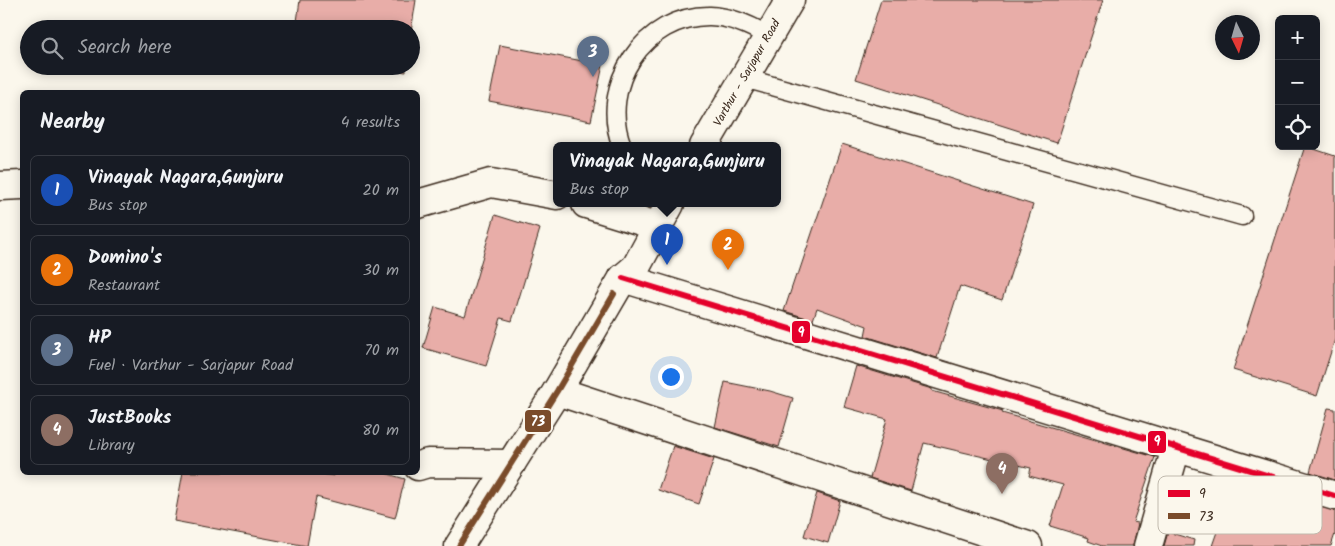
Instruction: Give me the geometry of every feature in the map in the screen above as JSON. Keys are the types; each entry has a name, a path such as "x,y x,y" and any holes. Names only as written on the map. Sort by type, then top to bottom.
{"street":[{"name":"Varthur - Sarjapur Road","path":"706,142 790,0"},
{"path":"420,203 490,183 553,194"},
{"path":"0,186 20,185"},
{"path":"459,546 557,391 623,278 636,267 663,215 607,207"},
{"path":"623,278 1269,476"},
{"path":"557,391 1028,546"},
{"path":"1168,476 1176,448"},
{"path":"420,465 428,463 511,464"},
{"path":"1322,492 1335,496"},
{"path":"1148,546 1158,511"}],"lane":[{"path":"621,142 616,126 615,107 618,87 625,68 636,51 652,36 669,25 689,18 710,16 750,25 768,36"},
{"path":"744,78 1242,216"}],"building":[{"path":"300,0 416,0 413,20 297,20"},
{"path":"881,0 1103,0 1057,143 856,79"},
{"path":"500,45 603,65 591,121 489,101"},
{"path":"842,144 1033,205 1002,300 960,286 937,358 865,336 867,326 817,308 813,320 784,311"},
{"path":"1304,150 1317,150 1335,156 1335,339 1317,396 1233,370"},
{"path":"495,215 540,229 512,321 501,318 486,366 423,348 435,307 465,316"},
{"path":"856,366 932,389 932,391 1003,411 1002,413 1155,457 1133,522 1138,523 1133,546 1102,546 1088,541 1089,538 1050,526 1063,485 1029,476 1031,468 924,443 911,491 870,478 887,419 844,407"},
{"path":"725,382 770,391 793,398 779,447 715,427"},
{"path":"1328,408 1335,409 1335,480 1310,472"},
{"path":"673,446 714,459 699,504 658,490"},
{"path":"182,475 391,475 405,479 395,518 316,497 307,546 174,521"},
{"path":"817,493 840,501 828,543 804,536"},
{"path":"1322,507 1335,511 1335,534 1331,546 1212,546 1216,534 1322,534"},
{"path":"1167,534 1174,534 1194,540 1193,546 1164,546"}],"transit line":[{"name":"9","path":"623,278 1270,476"},
{"name":"73","path":"459,546 557,391 614,294"},
{"name":"9","path":"1322,492 1335,496"}],"place":[{"name":"HP","path":"593,77"},
{"name":"Vinayak Nagara,Gunjuru","path":"667,265"},
{"name":"Domino's","path":"728,270"},
{"name":"JustBooks","path":"1002,494"}]}
